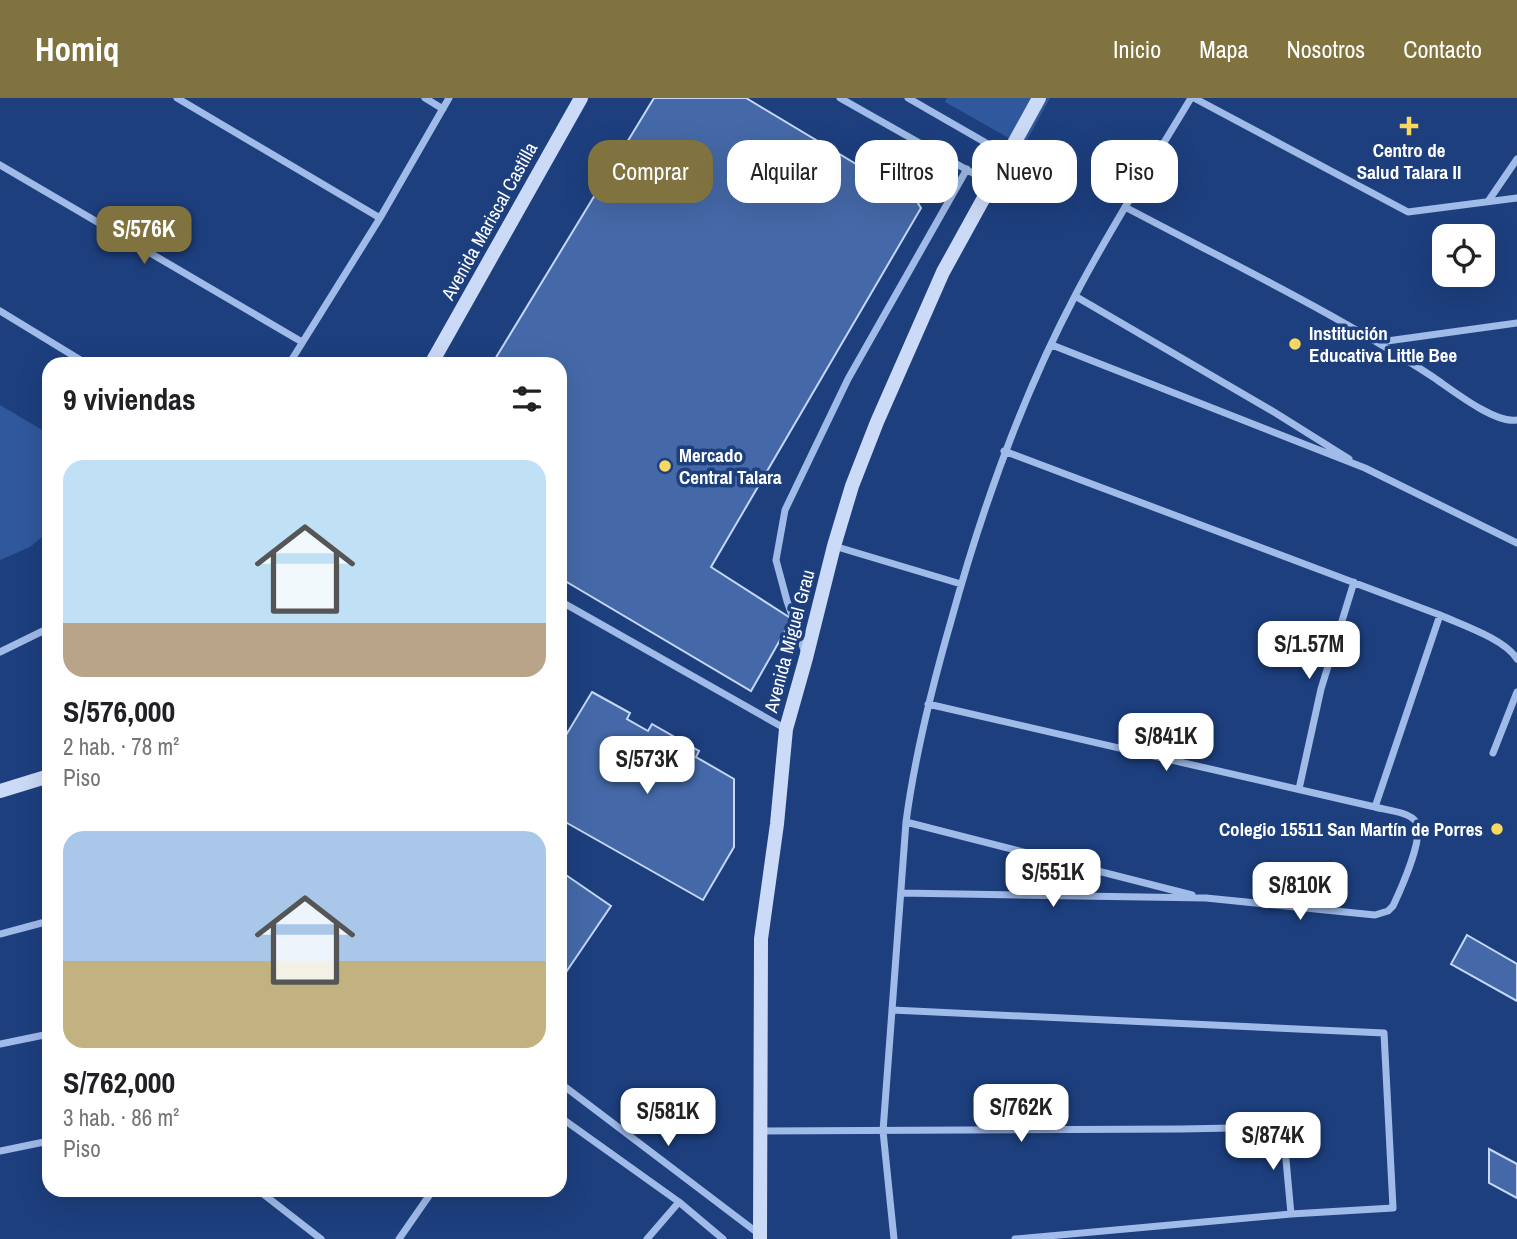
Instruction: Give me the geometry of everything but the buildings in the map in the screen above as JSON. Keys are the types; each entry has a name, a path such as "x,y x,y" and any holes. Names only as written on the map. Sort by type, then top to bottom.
{"main road":[{"name":"Avenida Mariscal Castilla","path":"435,357 581,98"},
{"name":"Avenida Miguel Grau","path":"1017,140 1039,98"},
{"name":"Avenida Miguel Grau","path":"760,1237 761,939 777,824 786,729 852,486 892,386 943,272 981,203"},
{"path":"0,791 42,778"}],"street":[{"path":"177,98 380,218"},
{"path":"425,98 443,109"},
{"path":"293,357 380,218 449,98"},
{"path":"840,98 972,172"},
{"path":"908,98 980,140"},
{"path":"894,1239 883,1131 911,779 928,704 961,584 1004,451 1075,296 1125,206 1193,98 1408,212 1517,198"},
{"path":"1489,200 1517,159"},
{"path":"0,165 302,342"},
{"path":"807,658 776,560 785,510 848,379 967,169"},
{"path":"1125,206 1379,342 1480,408 1510,421 1517,419"},
{"path":"1075,296 1365,468"},
{"path":"0,311 76,357"},
{"path":"1379,342 1517,323"},
{"path":"1052,345 1365,468 1517,542"},
{"path":"1004,451 1440,615 1499,643 1512,651 1517,659"},
{"path":"1508,538 1517,534"},
{"path":"834,546 961,584"},
{"path":"1299,789 1321,688 1354,582"},
{"path":"567,605 786,729"},
{"path":"1376,807 1440,615"},
{"path":"0,652 42,631"},
{"path":"1493,753 1517,692"},
{"path":"901,893 1206,898 1375,915 1383,914 1393,906 1416,847 1418,829 1411,817 928,704"},
{"path":"906,822 1206,898"},
{"path":"1037,895 1040,856"},
{"path":"0,934 42,923"},
{"path":"892,1010 1384,1032 1393,1208 1291,1214 1015,1239"},
{"path":"0,1045 42,1036"},
{"path":"567,1088 760,1237"},
{"path":"567,1121 679,1202 723,1239"},
{"path":"759,1131 1283,1127 1291,1214"},
{"path":"0,1151 42,1142"},
{"path":"267,1197 321,1239"},
{"path":"399,1239 428,1197"},
{"path":"647,1239 679,1202"}],"shaded area":[{"path":"947,98 1050,98 1027,140 1012,140 945,102"},
{"path":"0,405 42,430 42,537 30,547 0,560"}],"place":[{"name":"Centro de Salud Talara II","path":"1409,126"},
{"name":"Institución Educativa Little Bee","path":"1295,344"},
{"name":"Mercado Central Talara","path":"665,466"},
{"name":"Colegio 15511 San Martín de Porres","path":"1497,829"}]}
